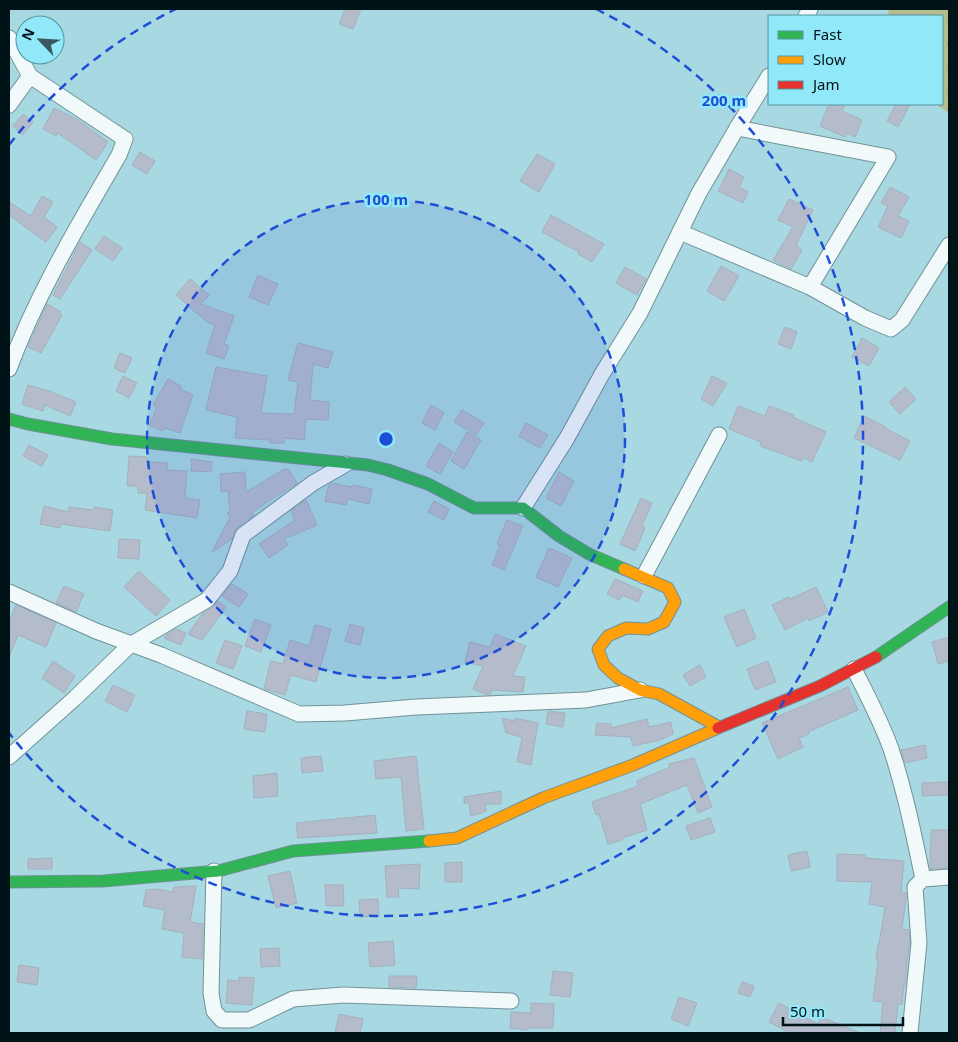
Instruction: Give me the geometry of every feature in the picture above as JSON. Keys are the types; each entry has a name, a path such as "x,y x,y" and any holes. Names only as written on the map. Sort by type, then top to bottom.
{"street":[{"path":"9,38 30,76 125,138 119,155 65,248 22,334 9,369"},
{"path":"9,105 30,76"},
{"path":"523,508 567,438 602,374 640,313 699,194 768,78"},
{"path":"737,128 888,157 810,287"},
{"path":"680,232 810,287 865,318 891,329 902,320 949,245"},
{"path":"9,419 112,439 368,465 428,484 474,508 523,508 559,536 589,554 644,576 668,588 675,602 664,622 648,629 626,628 608,636 598,649 604,665 618,678 640,690 659,694 688,708 719,727"},
{"path":"644,576 719,436"},
{"path":"9,757 75,698 130,644 207,600 230,571 243,535 313,483 346,464"},
{"path":"9,592 299,714 345,713 446,705 586,700 640,690"},
{"path":"9,882 104,881 214,871 293,851 412,844 457,838 543,798 633,765 719,727 820,686 870,662 949,607"},
{"path":"854,669 891,748 924,879"},
{"path":"214,871 211,993 214,1010 222,1020 249,1020 293,999 343,995 512,1001"},
{"path":"910,1033 919,943 914,887 924,879 949,877"}],"green space":[{"path":"890,9 949,9 949,113 937,105 943,105 943,15 887,15"}],"building":[{"path":"345,9 361,9 353,29 339,24"},
{"path":"829,105 845,105 842,111 862,120 855,137 847,133 845,137 820,126"},
{"path":"895,105 909,105 898,127 887,121"},
{"path":"54,108 78,120 108,142 96,160 58,133 56,136 43,129"},
{"path":"23,114 33,122 22,135 13,126"},
{"path":"140,152 155,161 147,174 132,165"},
{"path":"537,154 555,164 539,192 520,181"},
{"path":"729,169 744,177 739,187 748,192 743,203 718,191"},
{"path":"890,187 909,197 898,216 909,221 901,238 878,227 888,206 881,203"},
{"path":"42,196 53,202 44,217 57,227 46,242 9,215 9,202 31,216"},
{"path":"789,199 813,210 796,246 802,250 791,269 773,260 793,227 778,220"},
{"path":"551,215 604,244 592,262 578,254 579,252 542,232"},
{"path":"104,236 122,248 113,261 95,249"},
{"path":"80,242 92,250 60,299 53,295"},
{"path":"721,266 739,276 724,301 707,291"},
{"path":"625,267 646,279 637,295 616,283"},
{"path":"258,275 278,284 268,305 249,297"},
{"path":"190,279 209,295 201,304 234,316 224,344 229,346 224,359 206,353 215,325 207,322 176,295"},
{"path":"47,304 61,312 60,314 62,315 41,353 28,347"},
{"path":"785,327 797,332 791,349 778,344"},
{"path":"862,338 879,348 869,366 852,357"},
{"path":"298,343 333,352 328,368 313,364 310,400 329,402 328,420 306,419 304,440 284,438 284,443 270,443 270,440 235,438 237,417 206,410 216,367 267,376 261,413 294,414 298,382 288,380"},
{"path":"120,353 132,358 125,373 114,368"},
{"path":"123,376 137,383 129,398 116,391"},
{"path":"712,376 727,383 713,406 701,399"},
{"path":"168,379 181,386 180,389 193,395 180,433 165,428 163,431 149,425 157,407 153,405"},
{"path":"28,385 76,402 70,416 45,405 43,411 22,404"},
{"path":"905,387 916,399 900,414 889,402"},
{"path":"431,405 444,413 435,430 422,423"},
{"path":"738,406 765,416 769,406 794,415 793,417 826,432 812,462 804,458 802,461 760,446 761,442 729,429"},
{"path":"462,410 484,423 476,435 454,422"},
{"path":"864,416 910,441 900,460 854,438"},
{"path":"526,423 548,435 540,448 519,436"},
{"path":"467,432 481,440 464,469 451,461"},
{"path":"439,443 453,452 440,474 426,466"},
{"path":"29,445 48,455 42,466 23,456"},
{"path":"129,456 147,457 147,462 168,463 167,470 187,471 185,498 200,500 197,518 145,510 147,493 138,493 138,486 127,486"},
{"path":"190,459 212,462 211,472 191,471 192,463"},
{"path":"284,469 289,470 297,483 252,512 254,515 237,528 232,539 212,552 230,517 227,513 230,511 228,491 221,492 220,474 245,472 246,492"},
{"path":"559,472 574,481 561,506 546,498"},
{"path":"332,483 372,489 369,504 348,499 346,505 325,501 329,485"},
{"path":"641,498 652,503 642,526 645,528 635,551 620,544"},
{"path":"306,500 317,525 284,539 288,545 269,558 259,544 295,520 291,511"},
{"path":"434,501 449,509 444,520 428,512"},
{"path":"44,506 68,512 69,507 93,510 94,507 113,510 110,531 61,524 60,528 40,524"},
{"path":"507,520 523,526 504,570 492,565 500,545 497,544"},
{"path":"119,539 140,540 139,559 118,558"},
{"path":"549,548 572,558 558,587 536,577"},
{"path":"139,571 170,600 156,616 124,587"},
{"path":"615,579 643,591 638,602 622,595 619,600 607,594"},
{"path":"232,584 248,594 239,607 222,596"},
{"path":"64,586 84,594 76,612 56,603"},
{"path":"816,587 828,612 809,621 808,618 785,630 772,605"},
{"path":"218,601 226,607 202,640 188,634 203,613 212,608"},
{"path":"16,605 56,623 46,647 18,635 9,657 9,623"},
{"path":"744,609 756,638 737,647 724,617"},
{"path":"255,619 271,625 261,652 245,646"},
{"path":"350,624 364,628 360,645 345,641"},
{"path":"315,625 331,629 316,682 291,675 285,695 264,689 271,661 283,664 290,640 309,646"},
{"path":"176,629 186,633 181,645 164,638"},
{"path":"495,634 526,646 513,676 525,677 523,692 492,690 490,695 488,695 473,689 483,666 465,662 470,642 490,647"},
{"path":"949,637 949,661 938,664 932,642"},
{"path":"225,640 242,646 233,669 216,663"},
{"path":"53,661 75,676 64,693 42,678"},
{"path":"768,661 776,682 755,690 747,669"},
{"path":"700,665 706,677 690,686 683,675"},
{"path":"113,685 135,695 127,712 105,701"},
{"path":"848,687 858,710 808,732 809,734 799,738 803,747 778,759 762,723"},
{"path":"247,711 267,714 265,732 244,729"},
{"path":"548,711 565,713 563,727 546,724"},
{"path":"502,718 515,721 515,718 538,723 531,765 517,762 522,737 506,733"},
{"path":"647,719 649,727 671,722 673,734 660,740 633,746 631,737 595,735 597,723 611,724 611,728"},
{"path":"925,745 927,758 905,763 901,750"},
{"path":"321,756 323,771 302,773 301,758"},
{"path":"416,756 424,829 406,831 401,777 376,779 374,761"},
{"path":"694,758 712,807 698,813 687,785 640,804 647,830 608,844 599,814 596,815 592,802 638,786 637,781 670,767 669,764"},
{"path":"277,773 278,796 254,798 253,776"},
{"path":"949,782 949,795 922,796 922,783"},
{"path":"501,791 501,804 485,804 486,811 471,816 469,803 464,803 464,797"},
{"path":"375,815 377,833 298,838 296,823"},
{"path":"710,818 715,832 691,840 686,826"},
{"path":"931,830 949,830 949,868 930,869"},
{"path":"807,851 810,867 791,871 788,855"},
{"path":"837,854 865,855 865,858 904,861 901,892 906,893 906,898 902,929 909,930 910,942 902,1004 898,1004 895,1033 880,1033 883,1002 873,1001 878,944 885,907 869,904 872,882 837,881"},
{"path":"52,858 52,869 28,869 28,859"},
{"path":"462,862 462,882 445,882 445,863"},
{"path":"420,864 419,889 398,888 399,897 387,897 385,866"},
{"path":"290,871 297,903 276,908 268,876"},
{"path":"325,885 343,885 344,906 326,906"},
{"path":"196,886 190,922 203,924 202,959 182,957 184,933 162,929 165,910 143,906 146,890 156,889 173,892 174,887"},
{"path":"378,899 379,916 360,917 359,900"},
{"path":"393,941 395,965 370,967 368,943"},
{"path":"279,948 280,966 261,967 260,949"},
{"path":"19,965 39,968 37,985 17,982"},
{"path":"553,971 573,973 570,997 550,995"},
{"path":"389,976 417,976 416,988 389,987"},
{"path":"239,977 254,978 252,1005 226,1003 228,980 239,981"},
{"path":"742,982 754,986 750,997 738,993"},
{"path":"679,997 697,1003 688,1026 671,1019"},
{"path":"531,1003 554,1004 553,1028 528,1028 528,1030 510,1028 511,1012 531,1013"},
{"path":"779,1003 818,1024 821,1017 860,1033 790,1033 769,1022"},
{"path":"339,1014 363,1019 360,1033 335,1033"}],"traffic: fast":[{"path":"9,419 112,439 368,465 428,484 474,508 523,508 559,536 589,554 624,569"},
{"path":"876,657 949,607"},
{"path":"9,882 103,881 218,871 293,851 429,841"}],"traffic: slow":[{"path":"624,569 668,588 675,602 664,622 648,629 626,628 608,636 598,649 604,665 618,678 640,690 659,694 719,727"},
{"path":"429,841 457,838 543,798 633,765 718,728"}],"traffic: jam":[{"path":"718,728 820,686 876,657"}]}
